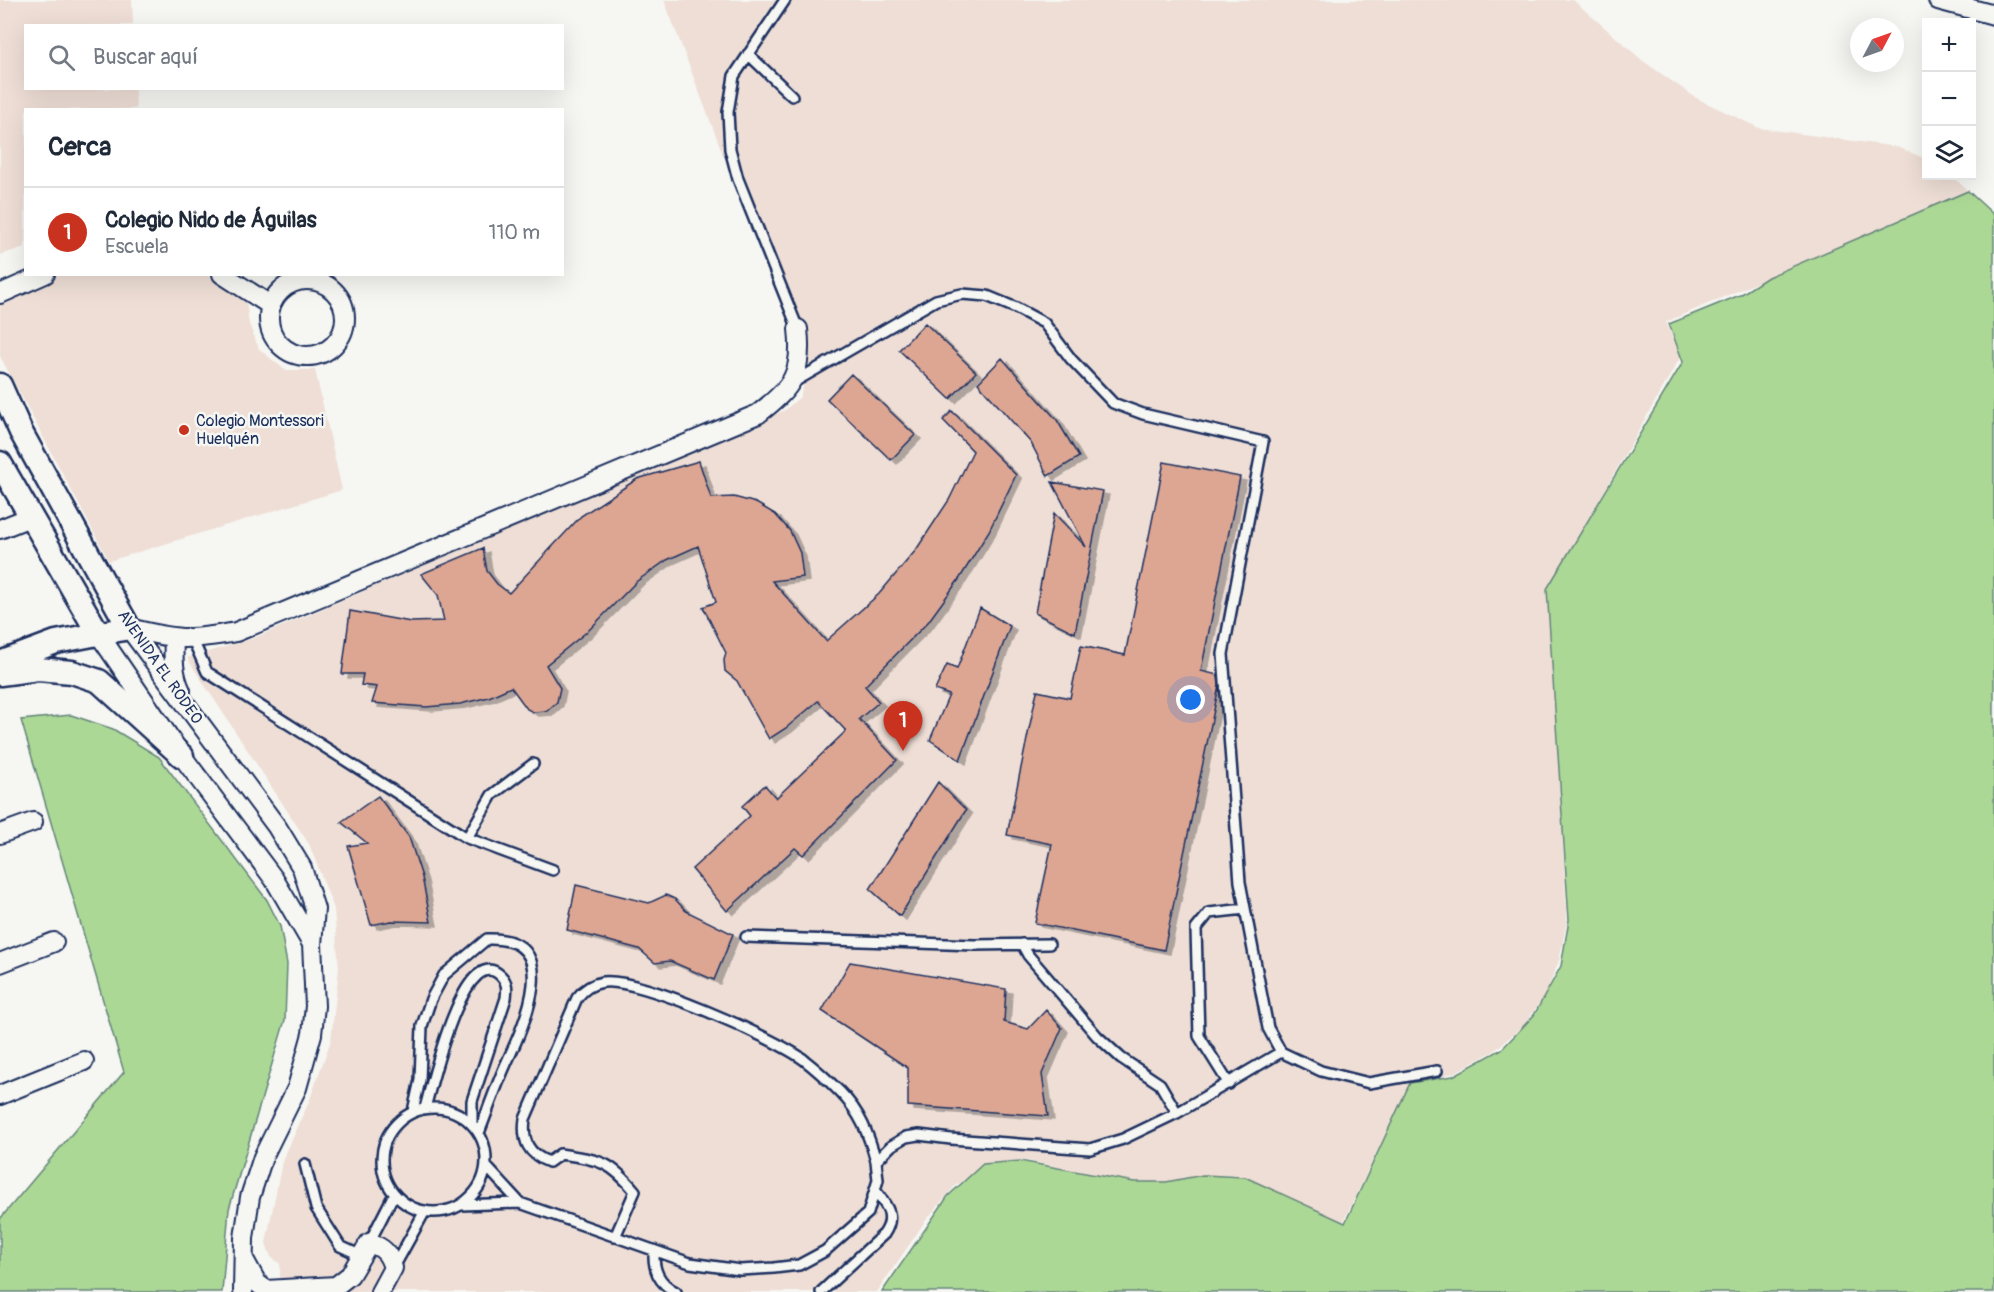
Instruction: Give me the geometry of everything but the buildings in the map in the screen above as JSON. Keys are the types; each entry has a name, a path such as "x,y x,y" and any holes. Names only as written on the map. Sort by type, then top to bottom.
{"street":[{"path":"1938,0 1994,15"},
{"path":"0,294 40,276"},
{"path":"225,276 270,305"},
{"path":"296,281 321,283 339,298 345,322 342,334 324,353 312,357 299,356 286,351 276,343 270,331 268,318 270,305 285,286 296,281"},
{"path":"0,663 56,642 129,628 174,640 193,640 236,632 758,414 792,383 799,365 798,328"},
{"name":"AVENIDA EL RODEO","path":"0,385 21,432 129,628 277,827 302,868 315,909 312,944 315,1006 308,1052 297,1088 256,1176 246,1217 243,1292"},
{"name":"AVENIDA EL RODEO","path":"0,463 98,633 182,756 274,879 312,944"},
{"path":"0,529 30,517"},
{"path":"174,640 173,663 176,680 196,719"},
{"path":"0,674 38,669 72,672 99,681 182,756"},
{"path":"0,834 33,822"},
{"path":"274,879 291,878 302,868"},
{"path":"0,963 54,942"},
{"path":"0,1095 84,1061"},
{"path":"244,1260 257,1283 266,1290 336,1286 350,1275 365,1250 379,1245 390,1256 393,1268 380,1292"}],"lane":[{"path":"786,0 734,76 728,112 730,149 738,179 798,328"},
{"path":"748,54 792,96"},
{"path":"792,383 936,300 962,294 987,296 1044,323 1071,359 1113,403 1143,414 1263,442 1223,654 1240,882 1268,1028 1281,1052 1321,1071 1369,1083 1437,1071"},
{"path":"193,640 207,672 467,838 553,870"},
{"path":"467,838 492,795 533,764"},
{"path":"1229,1084 1199,1036 1196,929 1209,913 1245,909"},
{"path":"746,937 1048,944"},
{"path":"413,1111 420,1080 422,1026 431,999 444,975 488,939 512,941 522,945 531,958 533,987 517,1042 479,1133"},
{"path":"1022,944 1028,955 1097,1036 1121,1058 1160,1084 1177,1113"},
{"path":"425,1108 450,1024 468,984 477,973 491,971 501,975 507,984 506,998 472,1101 472,1123"},
{"path":"461,1205 473,1195 482,1182 486,1166 484,1143 479,1133 472,1123 450,1110 425,1108 413,1111 394,1125 384,1144 382,1166 384,1177 394,1194 408,1205 425,1212 444,1211 461,1205 520,1203 615,1237 690,1263 740,1270 799,1265 825,1251 868,1213 878,1180 876,1161 868,1133 843,1095 802,1059 780,1045 677,999 614,982 603,982 585,988 577,998 525,1119 523,1132 527,1147 537,1157 549,1162 560,1154 594,1159 611,1166 635,1191 615,1237"},
{"path":"876,1161 891,1146 906,1137 919,1135 951,1140 1090,1149 1123,1139 1177,1113 1281,1052"},
{"path":"305,1164 316,1208 340,1246 365,1250 394,1194"},
{"path":"486,1166 520,1203"},
{"path":"821,1292 884,1234 890,1224 889,1209 875,1190"},
{"path":"393,1268 425,1212"},
{"path":"654,1250 653,1264 661,1282 676,1292"}],"shaded area":[{"path":"0,0 132,0 133,24 24,24 24,90 135,90 136,108 24,108 24,247 0,255"},
{"path":"664,0 1573,0 1643,61 1696,98 1759,128 1897,147 1922,157 1922,180 1956,180 1968,191 1666,322 1681,356 1549,588 1567,920 1559,961 1545,995 1525,1024 1494,1051 1454,1073 1410,1084 1343,1222 1234,1175 1203,1176 1170,1183 1130,1182 1024,1160 990,1163 955,1186 926,1220 877,1292 280,1292 280,1264 271,1257 266,1243 282,1162 309,1102 331,1040 339,968 334,909 309,844 187,658 252,639 785,410 800,397 810,365 793,337"},
{"name":"Colegio Montessori Huelquén","path":"55,276 208,276 245,295 249,324 259,349 285,370 315,370 342,490 109,561 0,356 0,292"}],"green space":[{"path":"1968,191 1994,215 1994,1292 882,1292 948,1196 983,1164 1020,1161 1134,1182 1166,1182 1203,1175 1245,1177 1345,1223 1410,1083 1453,1076 1502,1049 1534,1015 1561,966 1569,920 1547,589 1683,362 1669,324 1740,295 1768,277"},
{"path":"71,715 113,729 159,757 267,900 280,926 287,964 285,1020 229,1209 222,1292 0,1292 0,1219 124,1072 21,720"}],"place":[{"name":"Colegio Montessori Huelquén","path":"184,430"},
{"name":"Colegio Nido de Águilas","path":"903,751"}]}
